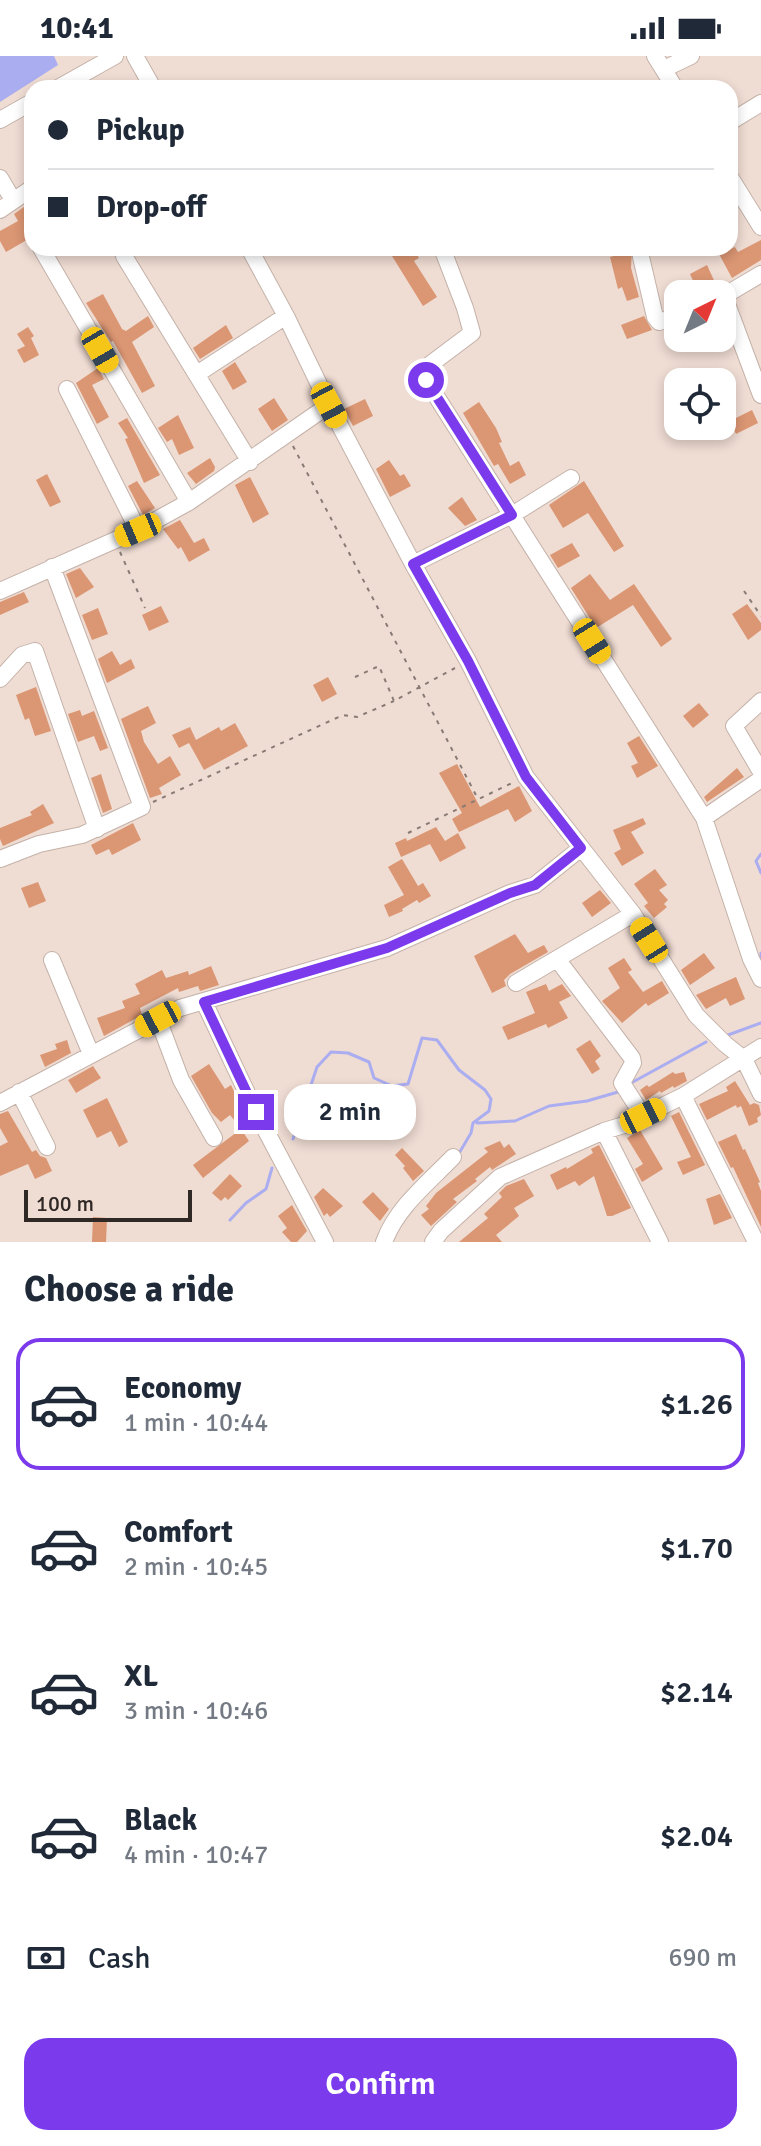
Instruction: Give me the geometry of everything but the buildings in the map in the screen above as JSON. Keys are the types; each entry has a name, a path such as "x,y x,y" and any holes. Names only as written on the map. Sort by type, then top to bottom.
{"street":[{"path":"72,80 115,56"},
{"path":"135,56 148,80"},
{"path":"670,80 659,63 691,56"},
{"path":"738,117 761,103"},
{"path":"0,120 24,106"},
{"path":"0,178 7,205 24,193"},
{"path":"738,190 761,227"},
{"path":"46,256 189,502"},
{"path":"124,256 250,462"},
{"path":"253,256 526,777 633,914 696,1015 744,1059 761,1094"},
{"path":"445,256 472,333 428,366 425,370 426,380 704,818 751,959 761,979"},
{"path":"641,257 655,317 659,322 664,320"},
{"path":"736,288 761,274"},
{"path":"197,374 286,316"},
{"path":"736,320 755,354 761,395"},
{"path":"67,389 138,530"},
{"path":"0,591 138,530 189,502 329,405"},
{"path":"413,564 512,515 571,478"},
{"path":"0,859 39,844 97,829 142,807 52,567"},
{"path":"0,679 22,655 35,651 97,829"},
{"path":"761,701 734,726 761,772"},
{"path":"704,818 761,779"},
{"path":"0,1103 180,1008 387,948 510,893 535,885 581,848"},
{"path":"516,983 633,914"},
{"path":"557,959 632,1058 633,1063 622,1083 643,1116"},
{"path":"52,960 91,1054"},
{"path":"204,1002 256,1112 325,1242"},
{"path":"158,1019 181,1080 214,1138"},
{"path":"441,1239 441,1231 500,1177 643,1116 683,1096 761,1047"},
{"path":"19,1092 47,1147"},
{"path":"683,1096 756,1242"},
{"path":"604,1131 660,1242"},
{"path":"384,1242 390,1225 401,1209 453,1157"}],"path":[{"path":"288,435 478,799"},
{"path":"114,540 145,608"},
{"path":"744,591 761,616"},
{"path":"142,807 343,715 357,717 394,701 468,661"},
{"path":"355,677 379,666 394,701"},
{"path":"408,833 526,777"}],"water":[{"path":"0,56 54,56 58,65 34,80 24,80 24,87 0,102"}],"waterway":[{"path":"761,854 756,861 761,873"},
{"path":"761,953 761,960"},
{"path":"728,1035 761,1023"},
{"path":"293,1139 317,1067 331,1052 348,1053 369,1062 374,1078 392,1086 408,1084 422,1038 437,1040 459,1070 485,1090 491,1099 489,1111 473,1123 471,1133 458,1155"},
{"path":"631,1083 706,1042"},
{"path":"477,1123 515,1121 549,1106 587,1101 618,1092"},
{"path":"230,1220 246,1203 266,1189 272,1168"}],"route":[{"path":"256,1112 204,1002 387,948 510,893 535,885 581,848 526,777 468,661 413,564 512,515 426,380"}]}
